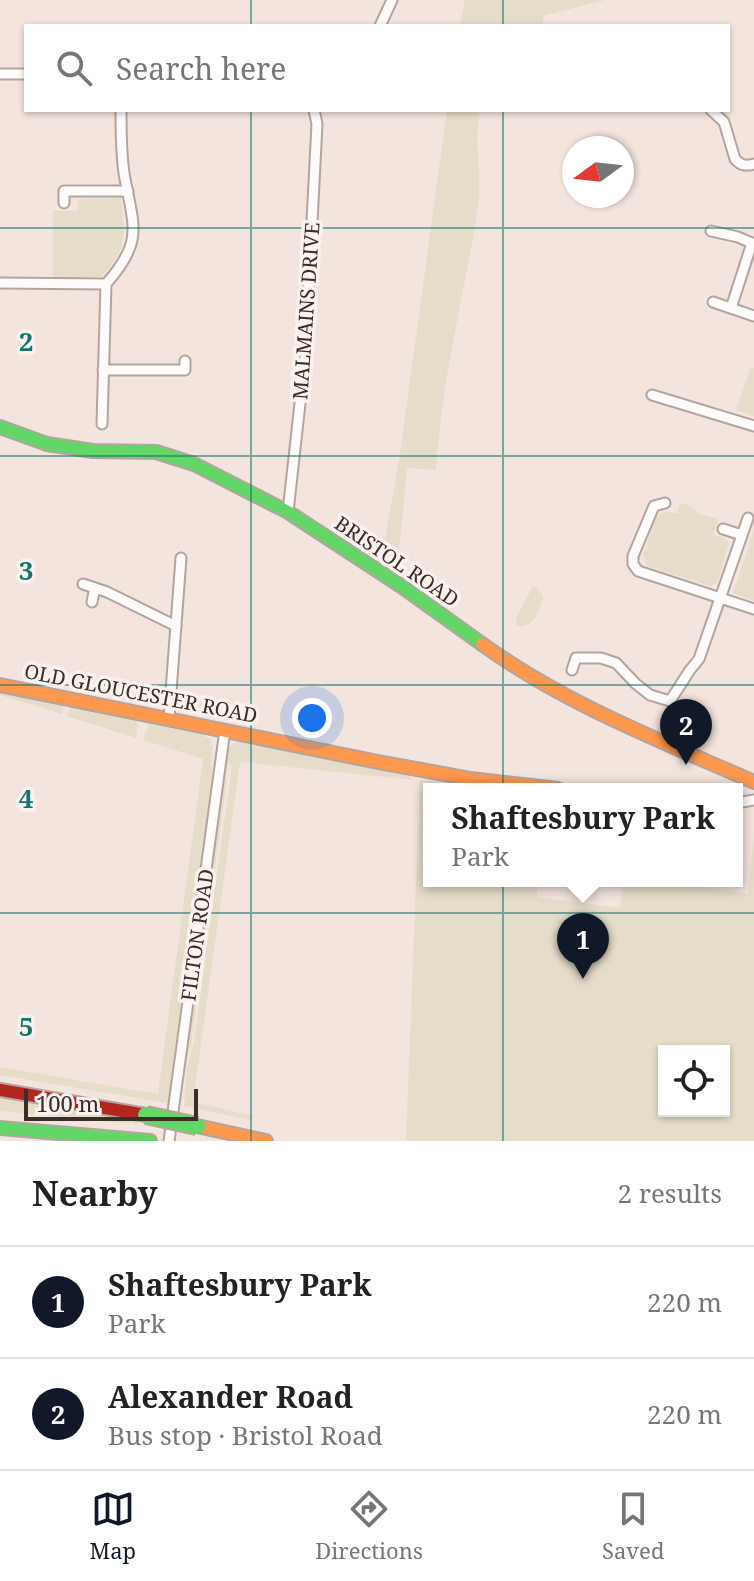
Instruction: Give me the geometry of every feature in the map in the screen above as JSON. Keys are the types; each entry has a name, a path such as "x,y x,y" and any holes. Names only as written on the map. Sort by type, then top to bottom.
{"main road":[{"name":"BRISTOL ROAD","path":"0,427 47,444 93,451 156,452 194,464 288,512 544,684 599,714 754,782"},
{"name":"OLD GLOUCESTER ROAD","path":"0,685 378,762 506,783"},
{"path":"0,1090 146,1115 266,1141"},
{"path":"0,1128 150,1141"}],"street":[{"path":"381,24 392,0"},
{"path":"0,74 24,74"},
{"path":"102,424 106,284 124,263 133,239 134,223 123,162 121,112"},
{"name":"MALMAINS DRIVE","path":"288,512 305,358 317,124 314,112"},
{"path":"713,112 724,122 735,159 746,166 754,164"},
{"path":"64,203 64,191 128,191"},
{"path":"711,231 753,243 731,308"},
{"path":"0,283 106,284"},
{"path":"713,302 754,316"},
{"path":"103,370 185,370 185,361"},
{"path":"652,395 754,426"},
{"path":"664,413 669,400"},
{"path":"665,503 654,506 633,556 633,564 638,571 754,609"},
{"path":"572,670 576,658 601,658 616,663 650,695 670,701 699,659 748,518"},
{"path":"723,529 742,535"},
{"path":"169,718 181,558"},
{"path":"83,584 176,626"},
{"path":"92,602 95,588"},
{"name":"FILTON ROAD","path":"169,1141 225,730"}],"shaded area":[{"path":"465,0 605,0 543,16 544,24 460,24"},
{"path":"447,112 480,112 477,134 478,208 448,372 436,470 407,468 400,543 391,571 386,570 381,562 400,454"},
{"path":"121,198 124,232 120,252 106,272 99,277 53,277 53,211 77,211 78,201 83,199"},
{"path":"751,367 754,368 754,416 736,410"},
{"path":"680,503 691,506 702,515 718,519 713,535 728,541 717,583 710,586 647,566 643,555 656,517 663,512 677,514"},
{"path":"754,530 754,601 733,593"},
{"path":"535,587 543,598 537,614 532,622 517,626 516,618"},
{"path":"0,691 63,705 62,714 0,695"},
{"path":"70,707 138,721 136,738 67,716"},
{"path":"149,724 184,731 185,727 205,731 203,736 209,738 212,746 213,771 168,1103 0,1075 0,1067 158,1094 203,759 143,740"},
{"path":"242,740 404,772 414,780 240,762 193,1102 254,1116 250,1120 184,1106 232,765 225,764 229,749"},
{"path":"224,772 227,778 191,1045 186,1060"},
{"path":"420,780 448,783 423,783 423,887 537,887 537,897 620,908 622,887 701,887 748,894 754,835 754,1141 406,1141"},
{"path":"0,1095 137,1120 137,1124 0,1111"}],"traffic: fast":[{"path":"0,427 47,444 93,451 156,452 194,464 288,512 482,644"},
{"path":"146,1115 197,1126"},
{"path":"0,1128 150,1141"}],"traffic: slow":[{"path":"482,644 580,703 754,782"},
{"path":"0,685 378,762 506,783"},
{"path":"197,1126 266,1141"}],"traffic: jam":[{"path":"0,1090 146,1115"}],"place":[{"name":"Alexander Road","path":"686,765"},
{"name":"Shaftesbury Park","path":"583,979"}]}
